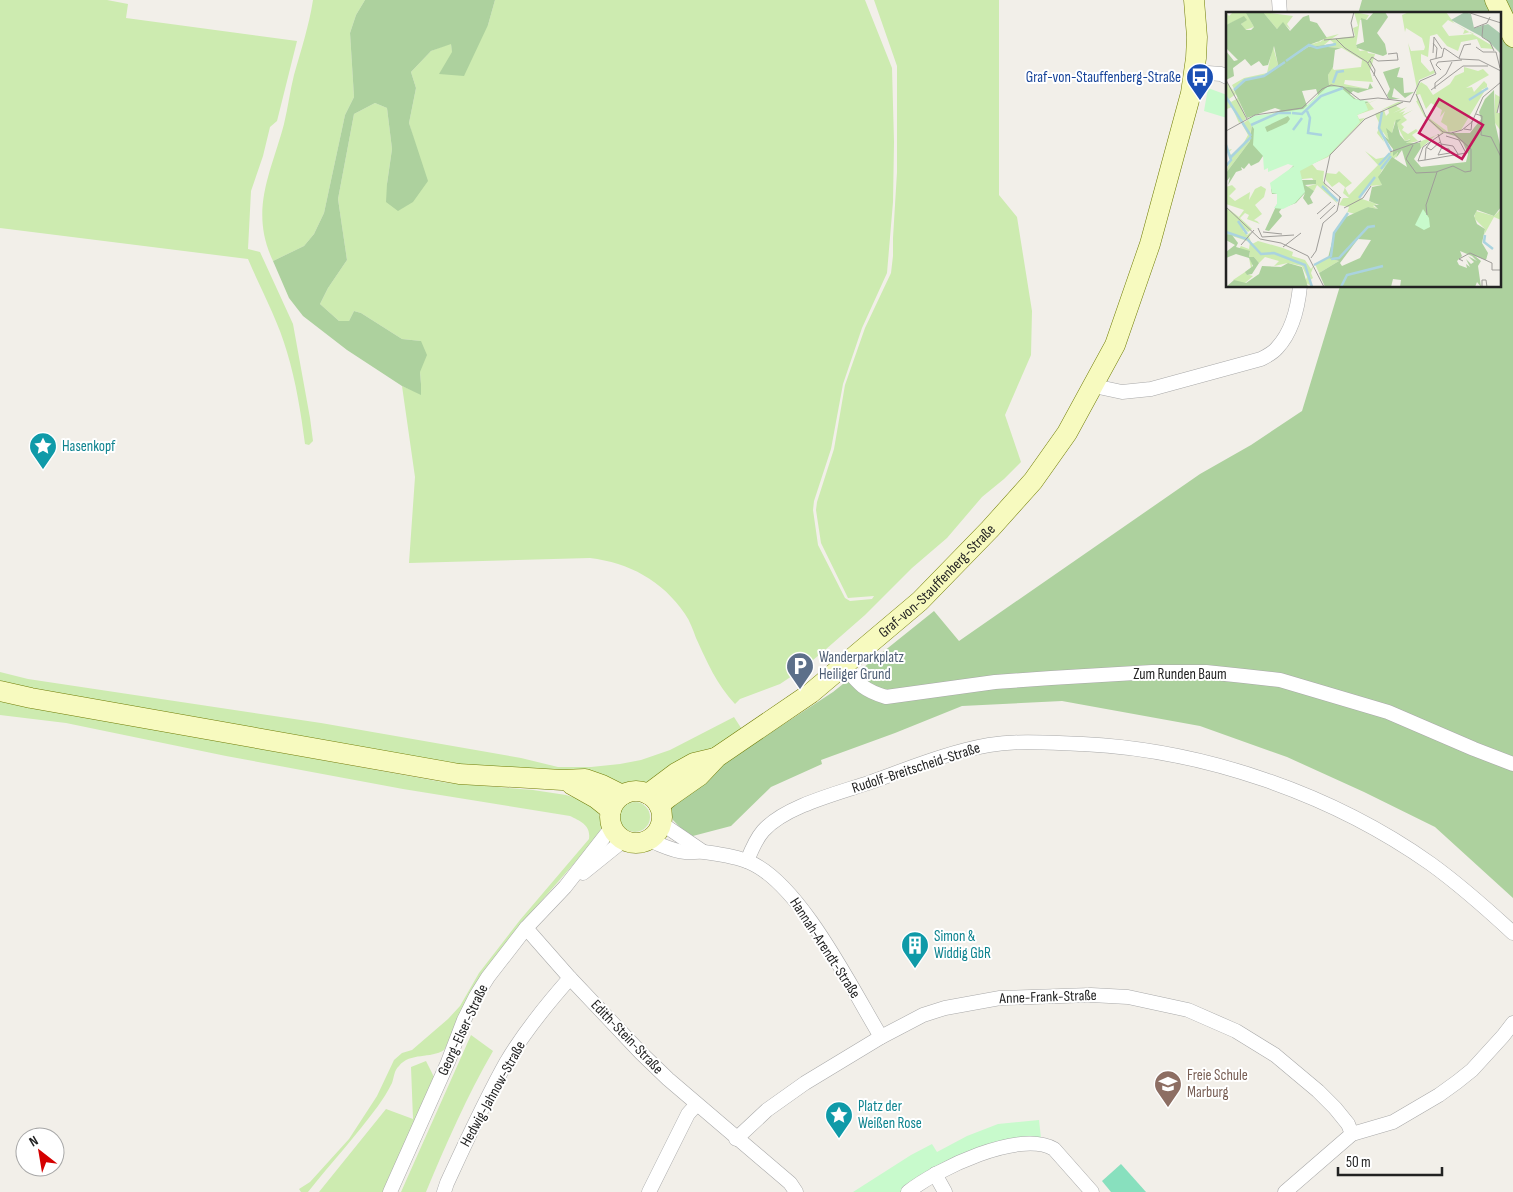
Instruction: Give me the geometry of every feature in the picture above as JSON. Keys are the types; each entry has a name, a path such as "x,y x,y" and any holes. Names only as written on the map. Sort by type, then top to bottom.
{"street":[{"name":"Graf-von-Stauffenberg-Straße","path":"656,808 699,776 718,757 798,703 920,601 1033,481 1067,433 1115,345 1150,244 1190,99 1197,37 1194,0"},
{"path":"1495,0 1513,37"},
{"path":"1194,72 1221,74 1226,76"},
{"path":"1094,386 1122,392 1151,389 1261,359 1277,349 1292,324 1300,288"},
{"name":"Zum Runden Baum","path":"844,666 862,686 871,692 886,697 995,682 1152,672 1206,672 1280,680 1388,712 1513,764"},
{"path":"0,691 459,774 562,780 585,779 602,785 617,818 632,843 648,840 656,833 656,808 635,792 617,818"},
{"name":"Rudolf-Breitscheid-Straße","path":"747,861 761,833 770,824 795,808 934,759 990,745 1039,742 1105,745 1181,756 1212,764 1259,778 1355,818 1429,863 1459,885 1513,933"},
{"name":"Hannah-Arendt-Straße","path":"656,808 703,852"},
{"name":"Georg-Elser-Straße","path":"390,1192 476,996 488,977 526,928 565,887 617,818"},
{"name":"Hannah-Arendt-Straße","path":"648,840 683,852 703,852 747,861 758,866 777,880 804,913 833,956 880,1037"},
{"name":"Edith-Stein-Straße","path":"526,928 641,1053 696,1105 790,1183 796,1192"},
{"name":"Hedwig-Jahnow-Straße","path":"444,1192 484,1105 508,1060 543,1009 570,978"},
{"name":"Anne-Frank-Straße","path":"736,1139 762,1114 796,1088 880,1037 923,1015 946,1008 1000,998 1061,995 1128,997 1188,1010 1236,1031 1291,1067 1318,1090 1348,1124 1352,1134"},
{"path":"1285,1192 1352,1134 1393,1122 1445,1090 1472,1070 1513,1023"},
{"path":"650,1192 688,1114 696,1105"},
{"path":"908,1192 935,1174 965,1159 1019,1145 1039,1143 1054,1149 1092,1192"},
{"path":"935,1174 945,1192"}],"green space":[{"path":"0,0 107,0 128,4 126,18 297,41 277,121 270,127 263,156 251,191 248,249 260,252 293,324 310,418 313,441 309,445 305,444 296,386 283,340 248,259 0,228"},
{"path":"313,0 365,0 356,15 350,33 354,97 345,115 324,213 314,234 304,246 273,261 266,242 263,225 265,192 268,175 284,124"},
{"path":"365,0 495,0 488,25 464,76 439,74 452,52 451,44 431,51 411,72 416,88 409,123 428,181 413,202 398,211 386,202 392,149 387,108 375,103 354,114 338,199 347,260 328,288 320,304 339,321 349,321 354,311 361,313 402,339 421,341 427,355 420,372 421,395 402,386 347,350 303,316 289,298 273,261 304,246 314,234 324,213 345,115 354,97 350,33 356,15"},
{"path":"495,0 865,0 892,68 893,202 887,273 862,328 843,384 831,449 814,501 813,510 818,545 845,598 850,601 872,599 874,596 848,598 821,543 816,510 834,449 845,385 865,328 891,273 893,256 897,172 897,66 874,0 999,0 999,195 1017,217 1032,311 1031,355 1005,415 1021,462 982,497 947,538 912,568 865,615 825,650 780,684 740,699 735,704 713,673 685,614 676,602 655,583 631,569 604,560 590,558 409,563 415,477 402,386 421,394 421,341 402,339 361,313 354,311 349,321 339,321 320,304 328,288 347,260 338,199 354,114 375,103 387,108 392,149 387,184 415,144 409,123 416,88 411,72 431,51 451,43 452,51 488,25"},
{"path":"1362,0 1513,0 1513,898 1435,827 1287,757 1200,726 1062,701 962,706 821,760 822,764 771,787 731,826 689,837 673,820 668,805 674,796 833,692 934,611 959,641 1200,474 1251,445 1302,411 1339,288 1500,288 1500,12 1359,12"},
{"path":"1208,88 1226,95 1226,118 1204,111"},
{"path":"0,672 28,679 321,723 521,758 558,767 591,767 641,760 670,750 734,717 745,734 647,786 621,786 509,774 0,685"},
{"path":"0,700 448,783 533,790 566,795 579,799 598,811 601,828 599,835 522,923 444,1050 439,1053 409,1059 399,1066 387,1092 370,1117 308,1192 301,1192 299,1189 310,1182 349,1139 377,1096 394,1060 402,1053 412,1050 460,1006 479,973 520,920 589,839 587,827 570,816 403,789 226,756 66,723 0,715"},
{"path":"635,802 646,806 650,817 646,828 635,832 624,828 620,817 624,806"},
{"path":"471,1035 493,1051 457,1120 426,1192 401,1192"},
{"path":"426,1061 436,1081 386,1192 319,1192 386,1109 413,1119 411,1067"},
{"path":"1039,1120 1041,1138 1006,1143 901,1192 853,1192 911,1155 932,1144 937,1152 967,1136 998,1124"},
{"path":"1121,1164 1146,1192 1111,1192 1102,1181"}],"place":[{"name":"Graf-von-Stauffenberg-Straße","path":"1200,101"},
{"name":"Hasenkopf","path":"43,470"},
{"name":"Wanderparkplatz Heiliger Grund","path":"800,690"},
{"name":"Simon & Widdig GbR","path":"915,969"},
{"name":"Freie Schule Marburg","path":"1168,1108"},
{"name":"Platz der Weißen Rose","path":"839,1139"}]}
